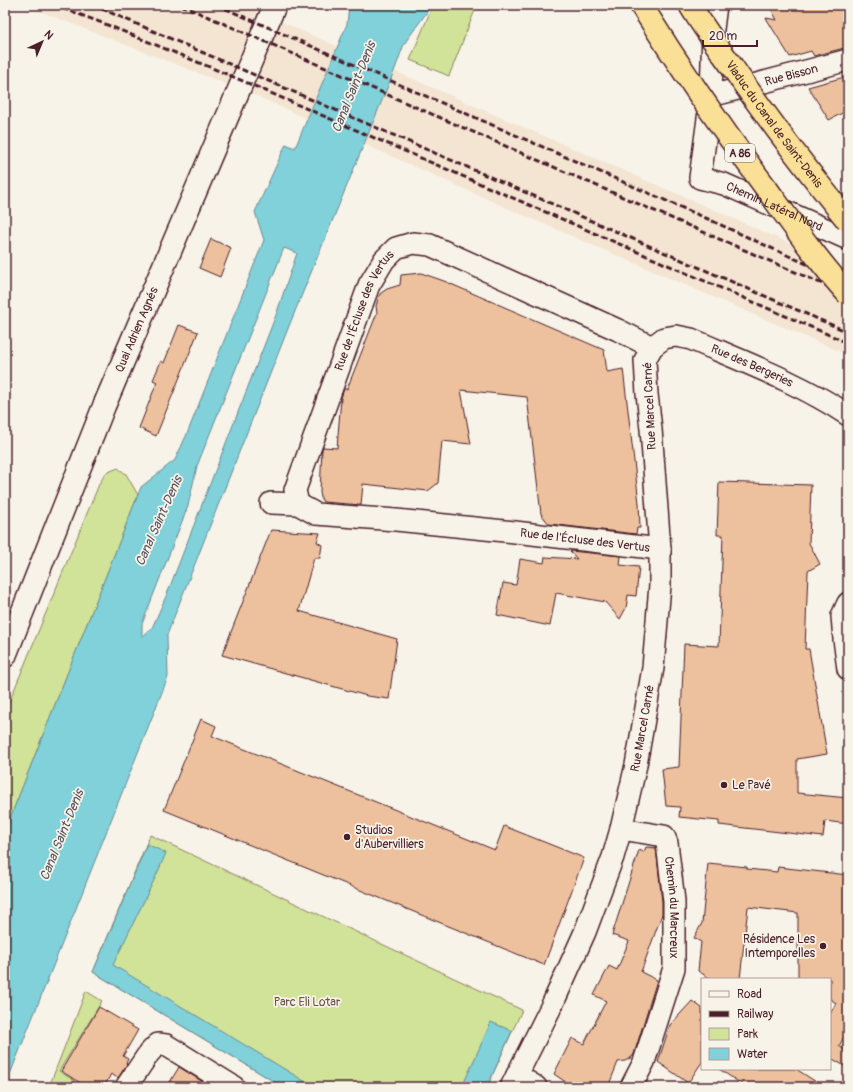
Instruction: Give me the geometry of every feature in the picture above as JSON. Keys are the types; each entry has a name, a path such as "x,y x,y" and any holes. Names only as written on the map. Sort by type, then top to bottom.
{"highway":[{"name":"A 86","path":"641,5 722,128 786,216 848,294"},
{"name":"Viaduc du Canal de Saint-Denis","path":"690,5 757,104 848,221"}],"street":[{"name":"Quai Adrien Agnés","path":"5,656 104,406 275,5"},
{"path":"711,96 713,29 716,5"},
{"name":"Rue Bisson","path":"711,96 848,60"},
{"name":"Chemin Latéral Nord","path":"711,96 700,178 724,184 848,239"},
{"name":"Rue de l'Écluse des Vertus","path":"298,504 295,490 369,285 384,260 396,248 413,243 430,245 618,330 652,347"},
{"name":"Rue des Bergeries","path":"652,347 664,338 676,336 691,339 776,376 828,402 848,415"},
{"name":"Rue Marcel Carné","path":"514,1081 554,1003 585,932 613,857 636,765 653,668 660,585 660,549 647,394 646,360 652,347"},
{"name":"Rue de l'Écluse des Vertus","path":"271,503 298,504 316,514 396,520 515,532 660,549"},
{"path":"848,603 842,616 848,669"},
{"name":"Chemin du Marcreux","path":"621,829 664,836 667,843 674,901 674,968 644,1062 631,1087"},
{"path":"126,1087 149,1053 158,1044 166,1045 234,1087"},
{"path":"514,1081 536,1087"}],"shaded area":[{"path":"24,5 259,5 256,11 728,216 848,270 848,355 516,212 252,94"}],"green space":[{"path":"433,5 477,5 449,76 410,60"},
{"path":"118,468 126,474 138,495 5,831 5,712 100,482 106,473"},
{"name":"Parc Eli Lotar","path":"150,835 522,1010 487,1087 283,1087 93,972"},
{"path":"86,991 102,1001 59,1071 75,1081 74,1087 49,1087"}],"water":[{"name":"Canal Saint-Denis","path":"349,5 432,5 404,44 291,321 181,599 167,635 168,677 5,1087 5,831 141,487 175,460 187,434 264,240 255,212 286,144 295,148 347,24","holes":["284,248 297,253 276,315 167,594 152,628 142,637 142,624 188,506 197,466"]},
{"path":"147,844 166,853 113,965 314,1087 283,1087 93,972"},
{"path":"491,1022 512,1031 487,1087 462,1087"}],"building":[{"path":"769,5 848,5 848,47 814,56 811,51 790,57 766,18 777,20"},
{"path":"848,76 848,110 829,120 808,87"},
{"path":"211,239 231,248 220,277 199,268"},
{"path":"421,273 444,281 604,350 607,372 623,369 639,503 640,528 637,528 636,534 549,524 541,514 527,397 461,390 471,444 442,441 438,483 428,491 363,484 361,505 323,502 320,492 322,449 323,447 337,448 341,398 344,389 347,389 377,313 376,306 379,296 387,289 400,285 401,275"},
{"path":"179,325 198,332 156,436 139,428 157,382 153,380 161,361 164,363"},
{"path":"719,482 811,485 809,543 820,564 808,571 805,649 809,649 827,754 797,759 797,793 848,798 848,824 825,821 823,837 719,825 719,821 679,817 680,807 666,806 662,769 679,767 684,644 719,646 723,535 717,535"},
{"path":"271,530 320,533 317,542 322,545 320,558 314,558 299,611 397,639 389,699 367,696 222,655"},
{"path":"570,551 621,556 620,565 639,567 636,596 628,595 626,608 620,619 605,602 556,593 550,626 497,615 503,583 516,585 520,559 544,563 545,557 577,559"},
{"name":"Studios d'Aubervilliers","path":"201,719 216,726 212,736 495,850 504,826 584,858 544,965 164,810"},
{"path":"646,847 656,848 662,914 641,972 657,980 632,1057 625,1061 618,1062 608,1087 573,1087 554,1074 572,1038 584,1044 606,1001 594,995 609,966 617,970 629,941 612,935 639,850 644,852"},
{"path":"708,863 777,872 778,867 848,875 848,1030 839,1046 848,1052 848,1068 831,1058 831,1012 836,1003 831,1000 831,978 798,978 798,913 748,907 740,978 709,978 698,971 701,942 694,938 702,923"},
{"path":"692,1001 701,1007 701,1064 688,1083 658,1062 670,1025"},
{"path":"99,1007 138,1030 123,1056 128,1059 127,1064 118,1078 111,1074 104,1087 87,1087 61,1071"},
{"path":"179,1067 211,1087 167,1087"},
{"path":"720,1070 798,1070 824,1087 746,1087"}],"railway":[{"path":"54,5 105,24 229,75 848,343"},
{"path":"93,5 848,332"},
{"path":"181,5 848,295"},
{"path":"217,5 708,219 848,283"}],"place":[{"name":"Le Pavé","path":"724,785"},
{"name":"Studios d'Aubervilliers","path":"347,837"},
{"name":"Résidence Les Intemporelles","path":"823,946"}]}
